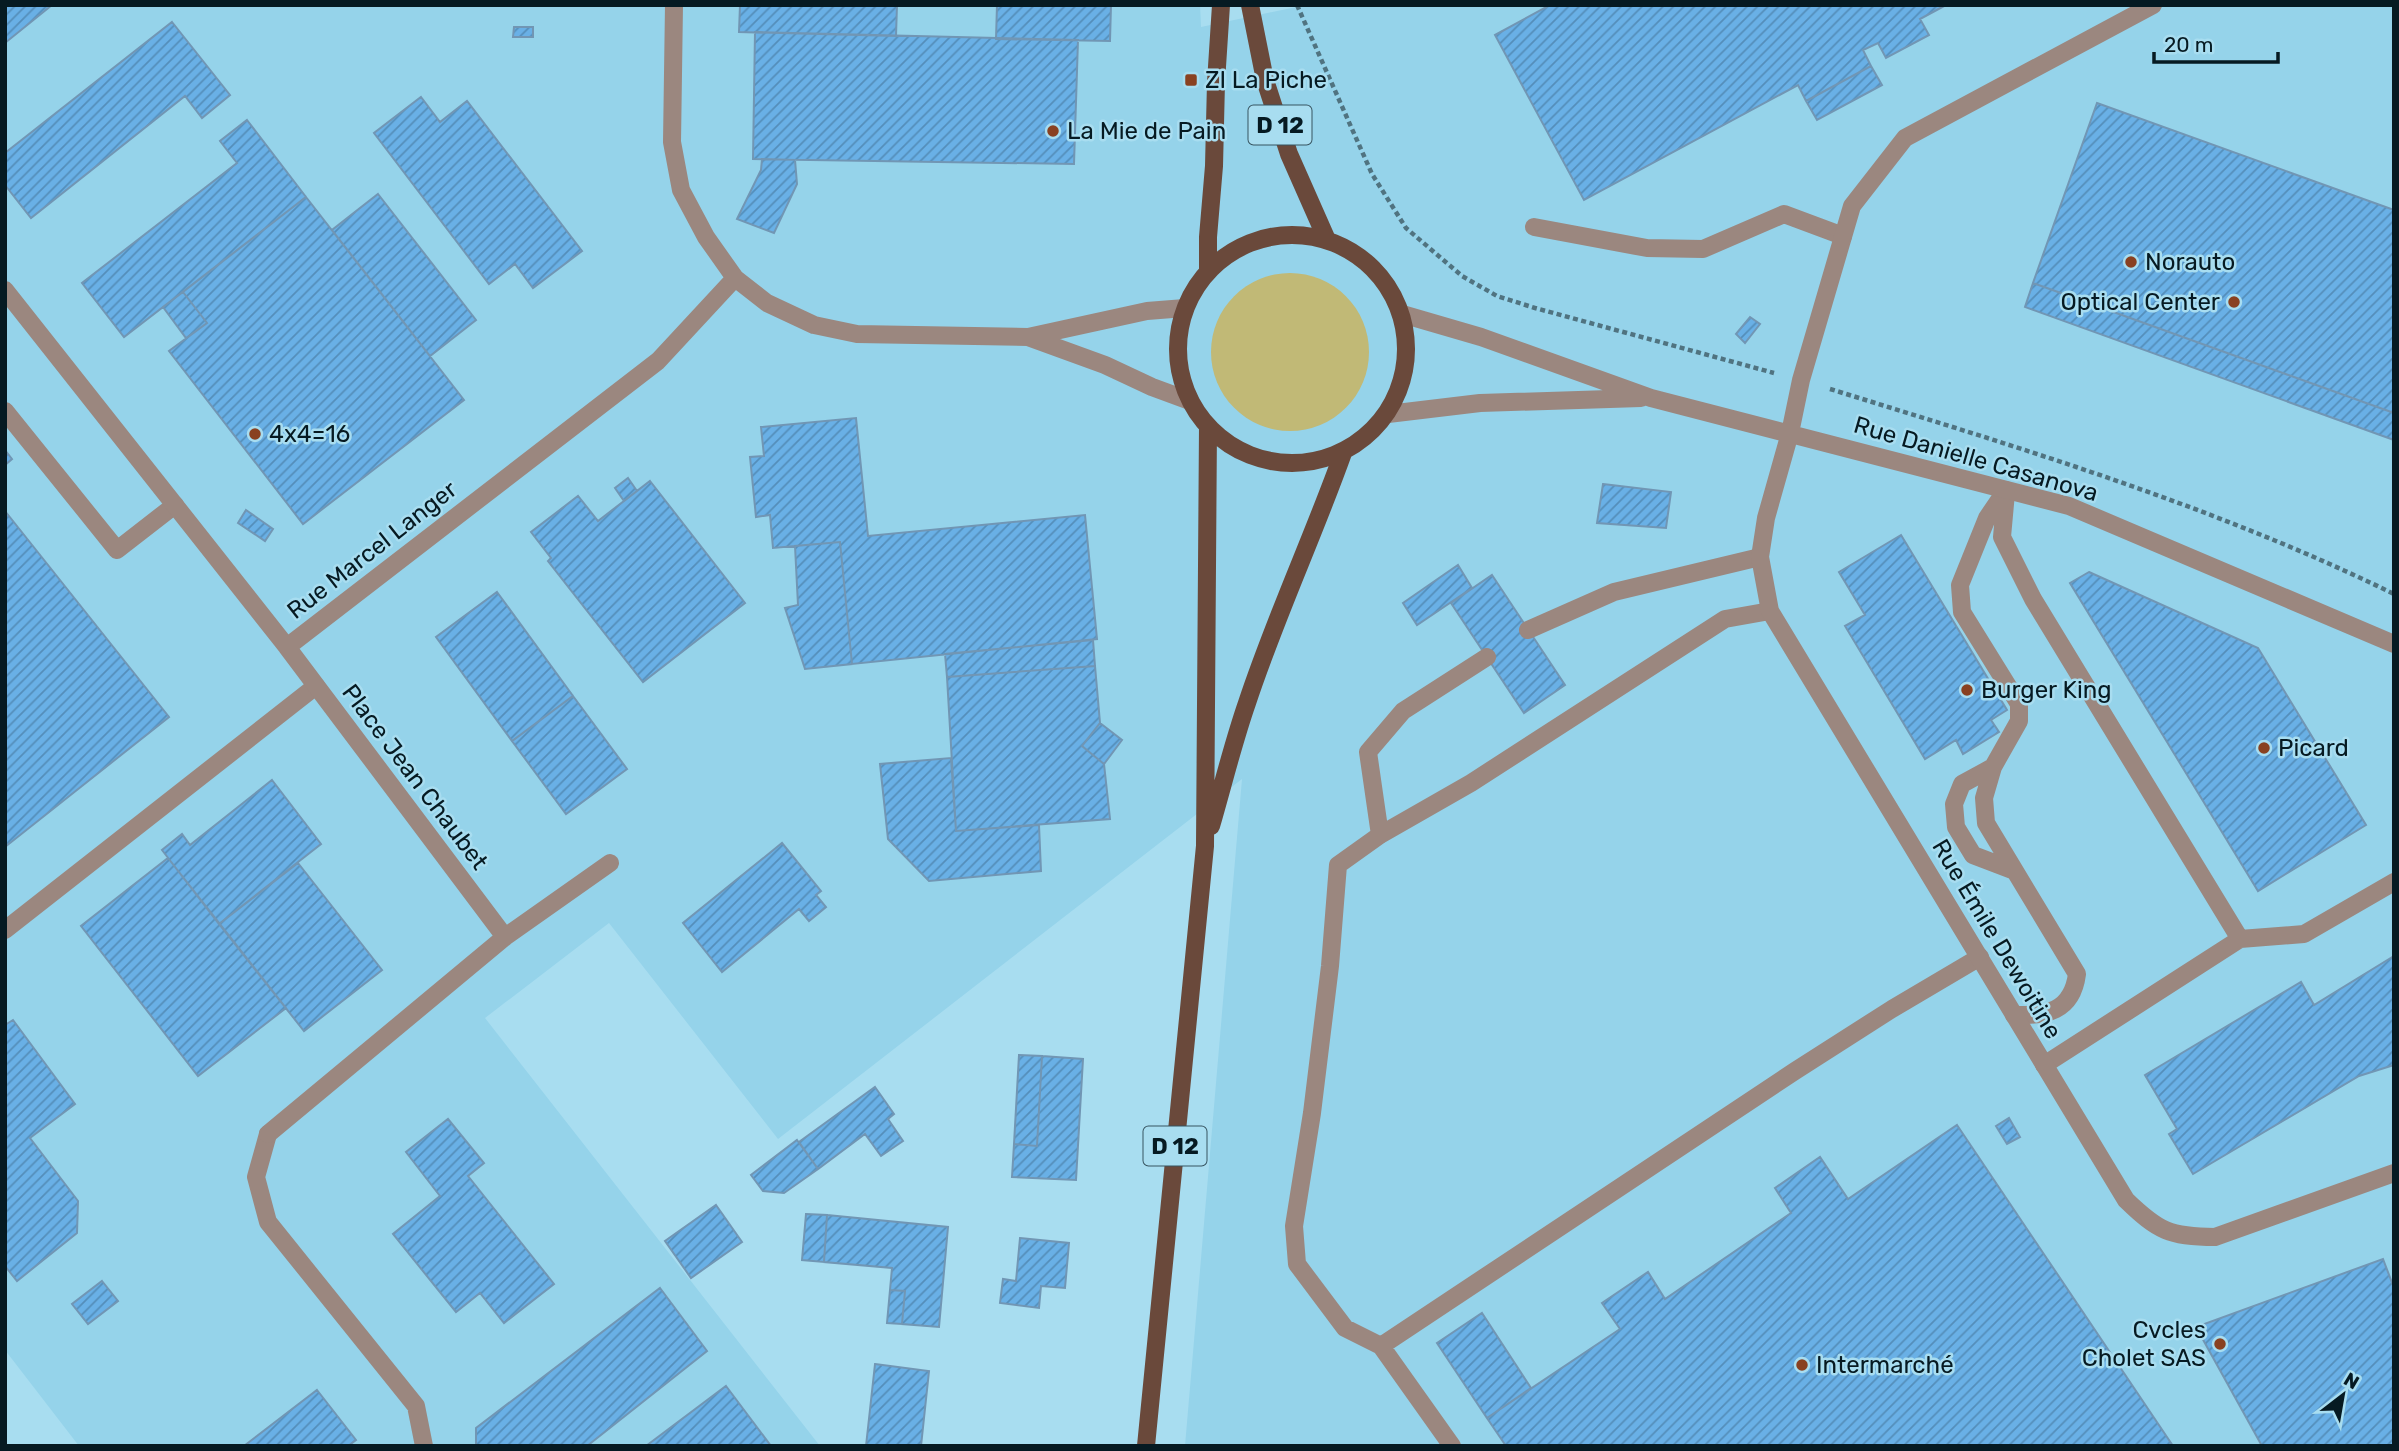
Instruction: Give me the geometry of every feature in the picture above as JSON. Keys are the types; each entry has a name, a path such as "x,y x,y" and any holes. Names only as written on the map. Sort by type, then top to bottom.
{"main road":[{"name":"D 12","path":"1208,271 1221,5"},
{"name":"D 12","path":"1250,5 1265,80 1289,155 1327,240"},
{"path":"1276,235 1302,235 1327,240 1360,256 1385,281 1402,314 1408,348 1403,383 1388,414 1368,436 1343,453 1308,463 1270,462 1236,449 1208,426 1190,401 1179,360 1178,339 1185,308 1208,271 1228,254 1251,242 1276,235"},
{"name":"D 12","path":"1146,1446 1205,846 1208,426"},
{"name":"D 12","path":"1205,846 1247,703 1303,551 1319,520 1343,453"}],"street":[{"path":"674,5 672,142 681,190 706,237 735,278 767,303 814,325 857,334 1028,337 1147,311 1185,308"},
{"name":"Rue Émile Dewoitine","path":"2152,5 1905,138 1852,206 1798,390 1790,433 1766,518 1760,557 1770,611 2126,1200 2150,1223 2184,1237 2215,1237 2394,1173"},
{"path":"1534,227 1647,248 1703,249 1784,214 1843,236"},
{"name":"Rue Marcel Langer","path":"5,290 287,647 659,361 735,278"},
{"name":"Rue Danielle Casanova","path":"1402,314 1481,337 1651,398 2069,506 2394,644"},
{"path":"1028,337 1105,365 1190,401"},
{"name":"Rue Danielle Casanova","path":"1388,414 1480,403 1651,398"},
{"path":"5,411 117,550 175,505"},
{"path":"2006,490 1987,518 1960,585 1962,612 2019,704 2020,721 1993,767 1984,799 1986,823 2077,974 2075,990 2062,1007 2039,1016 2014,1015"},
{"path":"2006,490 2002,537 2034,599 2240,939"},
{"path":"1528,630 1614,592 1760,557"},
{"path":"1452,1446 1381,1346 1345,1328 1297,1264 1294,1226 1322,1033 1338,865 1380,835 1471,783 1726,619 1770,611"},
{"name":"Place Jean Chaubet","path":"287,647 505,937"},
{"path":"1380,835 1368,752 1403,710 1487,657"},
{"path":"5,930 316,686"},
{"path":"1993,767 1962,784 1954,804 1956,827 1973,855 2015,871"},
{"path":"424,1446 416,1406 268,1222 256,1177 268,1134 505,937 610,863"},
{"path":"2044,1065 2240,939 2304,934 2394,882"},
{"path":"1381,1346 1774,1084 1980,957"}],"shaded area":[{"path":"5,5 1200,5 1201,27 1306,5 2394,5 2394,1446 1185,1446 1242,779 778,1139 609,923 485,1018 820,1446 79,1446 5,1350"},
{"path":"1290,273 1320,279 1346,296 1363,322 1369,352 1363,382 1346,408 1320,425 1290,431 1260,425 1234,408 1217,382 1211,352 1217,322 1234,296 1260,279"}],"building":[{"path":"5,5 52,5 5,43"},
{"path":"740,5 897,5 896,36 739,32"},
{"path":"997,5 1111,5 1110,41 996,39"},
{"path":"1550,5 1946,5 1920,19 1929,35 1886,58 1878,43 1863,50 1871,66 1806,101 1798,85 1584,200 1495,35"},
{"path":"172,22 230,95 202,118 185,96 31,218 5,185 5,153"},
{"path":"514,27 533,27 533,37 513,37"},
{"path":"755,32 1078,40 1074,164 753,159"},
{"path":"1871,66 1882,85 1817,120 1806,101"},
{"path":"421,97 440,122 467,101 582,251 533,288 515,264 489,284 374,133"},
{"path":"2097,103 2394,210 2394,413 2033,283"},
{"path":"247,120 306,197 124,337 82,283 237,163 220,141"},
{"path":"762,159 795,160 797,184 774,233 737,219 761,170"},
{"path":"378,194 476,320 430,356 332,230"},
{"path":"306,197 464,400 303,524 169,351 207,323 183,292"},
{"path":"2033,283 2394,413 2394,440 2025,307"},
{"path":"183,292 207,323 186,338 163,307"},
{"path":"1750,317 1760,324 1745,343 1736,334"},
{"path":"856,418 868,536 1085,515 1097,639 852,664 840,542 773,548 770,515 756,517 750,457 764,456 761,427"},
{"path":"5,450 12,459 5,465"},
{"path":"628,478 637,491 624,501 615,488"},
{"path":"650,481 745,603 643,682 548,561 551,558 531,532 578,496 598,521"},
{"path":"1603,484 1671,492 1666,528 1597,523"},
{"path":"246,510 273,529 265,541 238,523"},
{"path":"5,511 169,717 5,847"},
{"path":"1901,535 2007,710 1991,720 1999,732 1963,754 1956,740 1925,759 1845,626 1865,615 1839,572"},
{"path":"840,542 852,664 805,669 785,608 798,605 795,546"},
{"path":"1458,565 1472,588 1417,625 1403,603"},
{"path":"2089,572 2258,648 2366,825 2258,891 2070,583"},
{"path":"1492,575 1565,685 1524,713 1451,603"},
{"path":"497,592 573,696 512,741 436,637"},
{"path":"1093,640 1095,666 947,677 945,654"},
{"path":"1095,666 1100,723 1082,746 1104,764 1110,819 956,831 947,677"},
{"path":"573,696 627,769 566,814 512,741"},
{"path":"1100,723 1122,740 1104,764 1082,746"},
{"path":"951,758 956,831 1039,825 1041,871 929,881 888,839 880,764"},
{"path":"272,780 321,844 219,924 162,850 182,834 190,845"},
{"path":"782,843 821,891 816,895 826,907 809,921 799,909 722,972 683,923"},
{"path":"168,858 286,1008 198,1076 81,926"},
{"path":"298,863 382,970 304,1031 219,924"},
{"path":"2394,956 2394,1065 2359,1076 2193,1174 2169,1134 2177,1129 2145,1075 2301,982 2314,1005"},
{"path":"13,1020 75,1104 30,1138 78,1201 77,1233 17,1281 5,1266 5,1025"},
{"path":"1019,1055 1042,1056 1037,1146 1014,1144"},
{"path":"1042,1056 1083,1059 1076,1180 1012,1177 1014,1144 1037,1146"},
{"path":"875,1087 894,1114 888,1119 903,1141 881,1156 865,1134 818,1169 799,1142"},
{"path":"2009,1118 2020,1137 2007,1144 1996,1126"},
{"path":"448,1119 484,1163 468,1176 554,1284 504,1323 480,1293 456,1312 393,1234 440,1196 406,1152"},
{"path":"1957,1125 2173,1446 1506,1446 1487,1418 1620,1329 1602,1303 1648,1272 1665,1299 1791,1213 1775,1188 1820,1157 1848,1199"},
{"path":"797,1140 818,1169 784,1193 763,1191 751,1175"},
{"path":"716,1205 742,1242 691,1278 665,1241"},
{"path":"806,1214 827,1215 824,1262 802,1260"},
{"path":"827,1215 948,1227 939,1327 902,1324 905,1291 890,1290 892,1268 824,1262"},
{"path":"1020,1238 1069,1243 1065,1288 1041,1286 1039,1308 1000,1303 1003,1279 1016,1281"},
{"path":"2383,1259 2394,1288 2394,1446 2262,1446 2196,1327"},
{"path":"102,1281 118,1301 88,1324 72,1304"},
{"path":"660,1288 707,1351 587,1446 476,1446 476,1428"},
{"path":"890,1290 905,1291 902,1324 887,1323"},
{"path":"1482,1313 1531,1388 1487,1418 1437,1343"},
{"path":"875,1364 929,1371 921,1446 866,1446"},
{"path":"726,1386 771,1446 646,1446"},
{"path":"317,1390 356,1440 348,1446 244,1446"}],"place":[{"name":"ZI La Piche","path":"1191,80"},
{"name":"La Mie de Pain","path":"1053,131"},
{"name":"Norauto","path":"2131,262"},
{"name":"Optical Center","path":"2234,302"},
{"name":"4x4=16","path":"255,434"},
{"name":"Burger King","path":"1967,690"},
{"name":"Picard","path":"2264,748"},
{"name":"Cvcles Cholet SAS","path":"2220,1344"},
{"name":"Intermarché","path":"1802,1365"}]}
